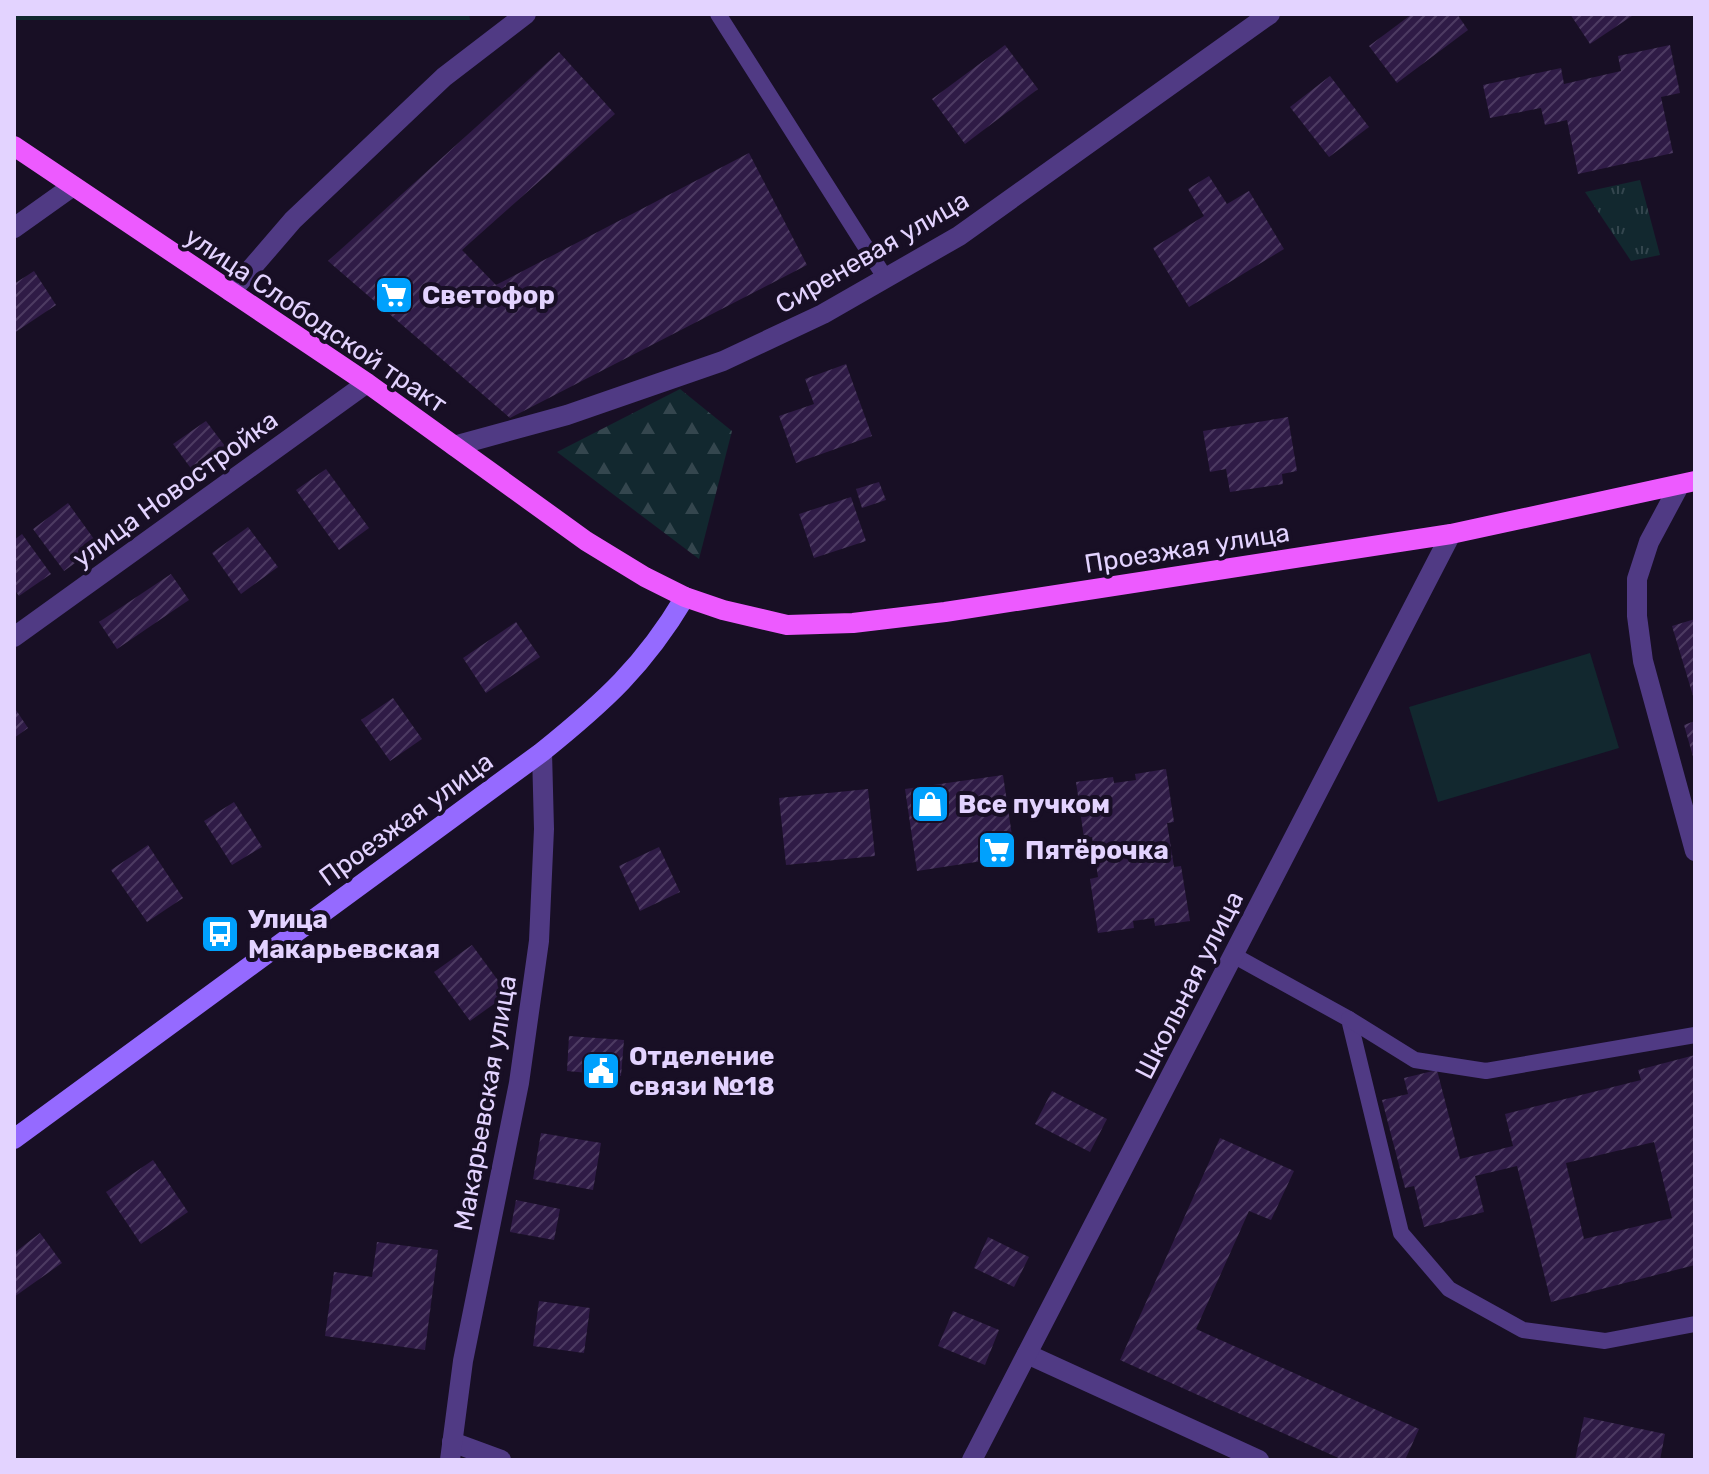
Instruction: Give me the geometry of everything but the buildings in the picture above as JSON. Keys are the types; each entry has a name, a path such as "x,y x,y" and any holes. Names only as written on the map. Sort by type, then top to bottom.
{"main road":[{"name":"улица Слободской тракт","path":"14,146 367,383 586,541"},
{"name":"Проезжая улица","path":"586,541 645,577 685,597 723,610 787,625 853,623 945,612 1451,534 1687,483"}],"street":[{"path":"231,292 293,220 444,77 526,14"},
{"name":"Сиреневая улица","path":"454,446 567,415 723,361 823,314 959,236 1270,14"},
{"path":"14,228 73,186"},
{"name":"улица Новостройка","path":"14,637 367,383"},
{"path":"1687,483 1645,554 1637,579 1637,616 1643,661 1695,851"},
{"name":"Школьная улица","path":"972,1460 1451,534"},
{"name":"Проезжая улица","path":"14,1139 542,752 602,703 637,666 662,636 685,597"},
{"name":"Макарьевская улица","path":"451,1451 463,1361 519,1083 539,941 544,829 542,752"},
{"path":"1027,1354 1259,1460"},
{"path":"451,1451 501,1460"}],"lane":[{"path":"718,14 886,279"},
{"path":"1233,955 1349,1019 1415,1060 1486,1071 1695,1035"},
{"path":"1349,1019 1401,1233 1449,1289 1523,1330 1605,1341 1695,1324"}],"green space":[{"path":"14,14 469,14 470,20 14,20"},
{"path":"1640,180 1660,255 1631,261 1585,192"},
{"path":"680,389 732,431 699,559 557,452"},
{"path":"1590,653 1619,748 1438,802 1409,707"}],"place":[{"name":"Светофор","path":"394,295"},
{"name":"Все пучком","path":"930,804"},
{"name":"Пятёрочка","path":"997,850"},
{"name":"Улица Макарьевская","path":"220,934"},
{"name":"Отделение связи №18","path":"601,1071"}]}
